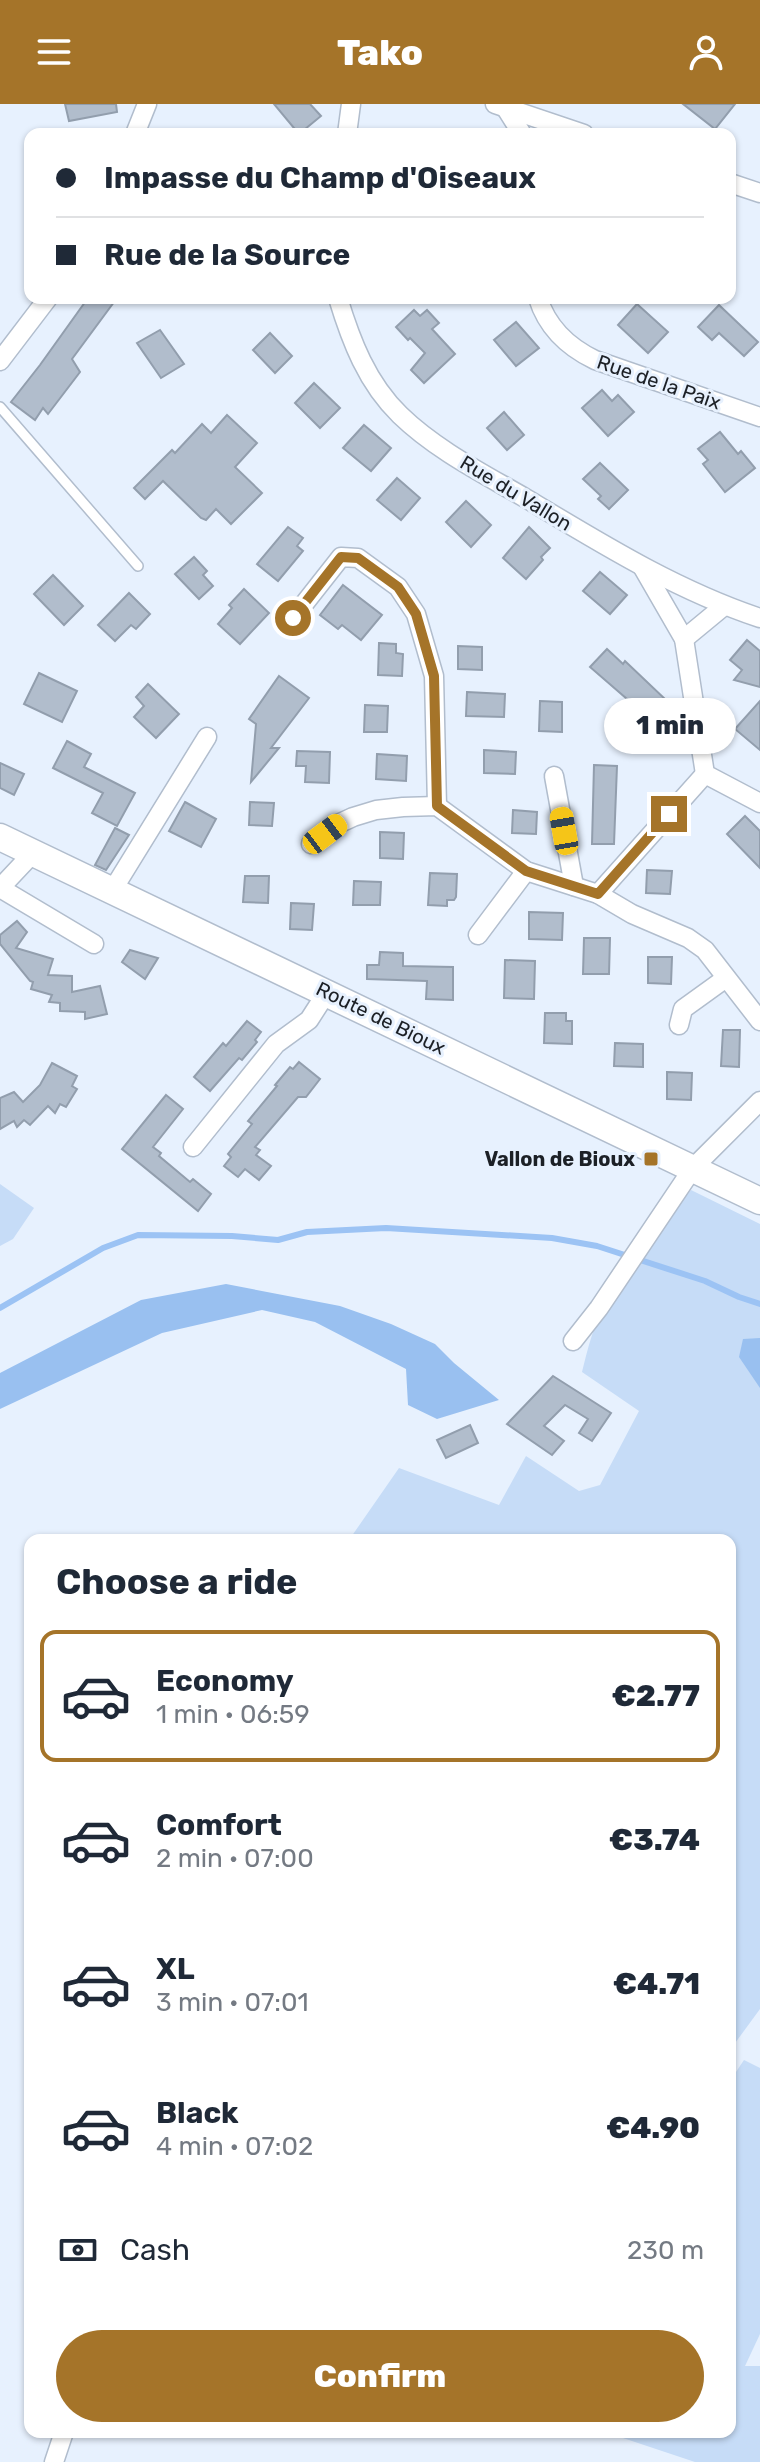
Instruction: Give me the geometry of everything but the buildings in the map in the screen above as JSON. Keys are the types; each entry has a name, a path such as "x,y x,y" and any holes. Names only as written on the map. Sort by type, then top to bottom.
{"main road":[{"name":"Route de Bioux","path":"0,837 760,1201"}],"street":[{"path":"137,128 147,104"},
{"path":"348,128 351,104"},
{"path":"500,106 517,128"},
{"path":"500,106 566,128"},
{"path":"736,185 760,193"},
{"path":"0,361 43,304"},
{"name":"Rue du Vallon","path":"340,304 351,342 373,383 398,414 424,435 462,461 643,568 724,606 760,618"},
{"name":"Rue de la Paix","path":"541,304 557,334 577,351 760,417"},
{"path":"293,618 341,557 358,558 398,587 416,614 434,676 437,806"},
{"path":"643,568 684,639 705,774"},
{"path":"684,639 724,606"},
{"path":"112,891 207,737"},
{"path":"705,774 760,803"},
{"path":"598,894 705,774"},
{"path":"554,776 574,886"},
{"path":"311,844 338,824 376,810 437,806 526,871 598,894 632,914 688,938 705,950 760,1021"},
{"path":"33,853 0,888 94,944"},
{"path":"478,935 526,871"},
{"path":"679,1025 683,1009 726,978"},
{"path":"193,1147 276,1044 309,1020 327,992"},
{"path":"573,1341 599,1308 693,1168 760,1101"},
{"path":"54,2462 62,2438"}],"lane":[{"path":"0,407 138,566"}],"shaded area":[{"path":"0,1184 34,1208 13,1239 0,1246"},
{"path":"691,1190 760,1224 760,2009 736,2042 736,1534 353,1534 399,1468 499,1505 526,1456 579,1491 600,1485 639,1411 582,1372 600,1317 650,1241"},
{"path":"226,1284 340,1306 391,1324 435,1344 499,1400 437,1419 408,1405 406,1369 315,1322 262,1310 162,1333 0,1409 0,1373 141,1300"},
{"path":"760,1338 760,1388 739,1357 743,1339"},
{"path":"744,2060 760,2068 760,2334 745,2366 760,2366 760,2462 695,2462 623,2438 736,2438 736,2072"}],"waterway":[{"path":"0,1308 103,1248 138,1235 278,1240 307,1232 386,1228 552,1238 597,1246 705,1281 760,1304"}],"place":[{"name":"Vallon de Bioux","path":"651,1159"}],"route":[{"path":"293,618 341,557 358,558 398,587 416,614 434,676 437,806 526,871 598,894 669,814"}]}
